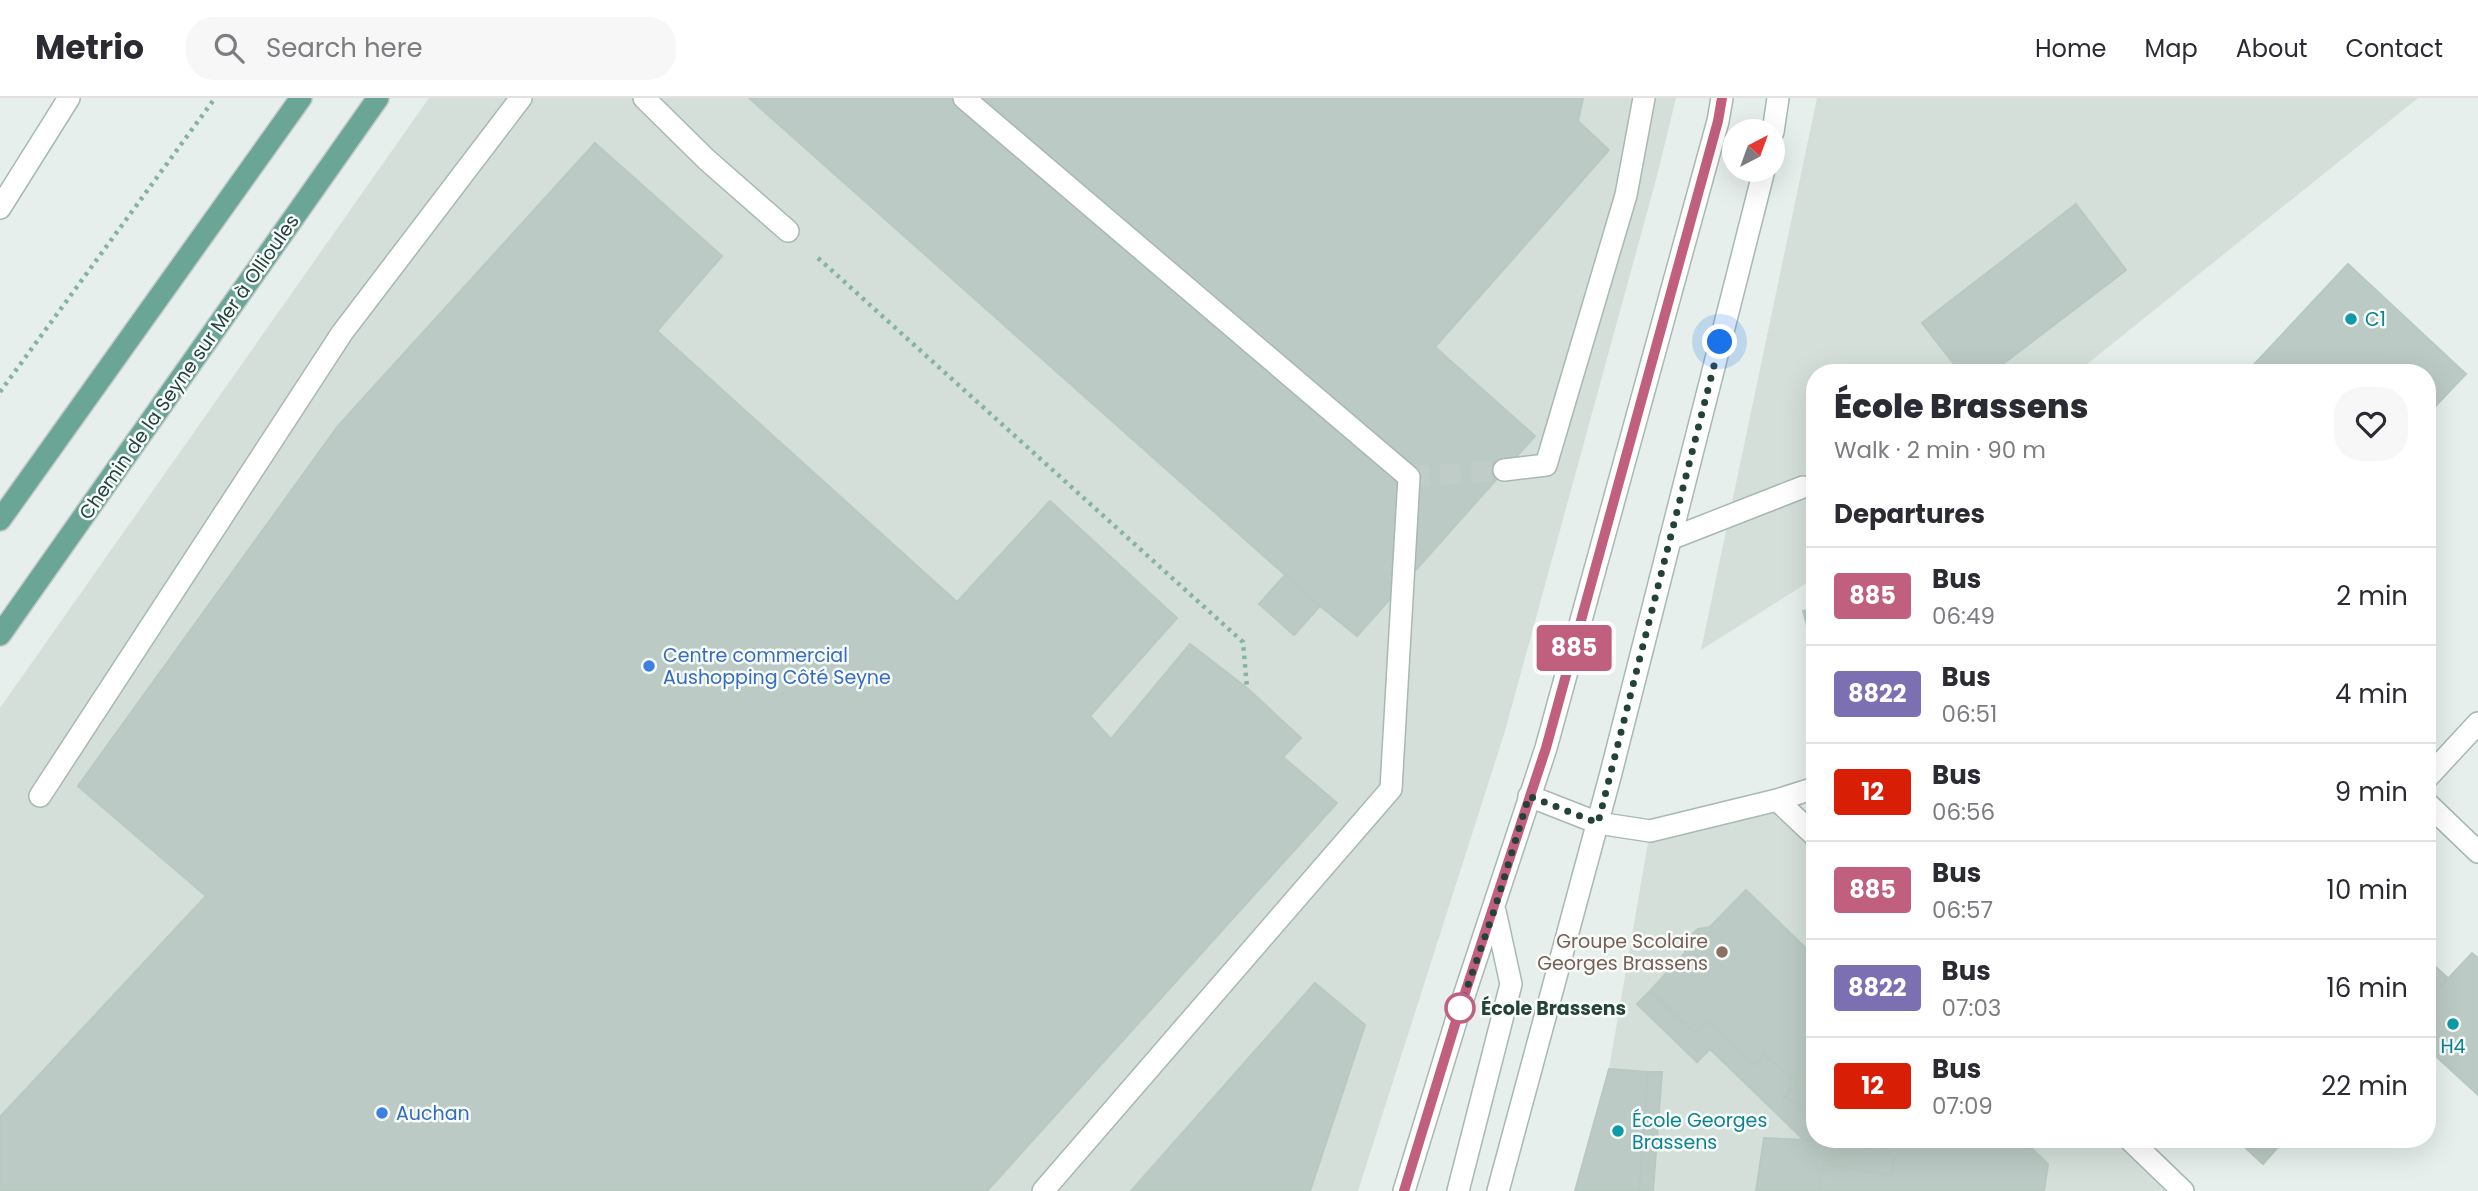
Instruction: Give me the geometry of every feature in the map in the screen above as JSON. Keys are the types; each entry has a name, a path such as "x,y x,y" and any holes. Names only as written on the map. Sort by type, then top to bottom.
{"main road":[{"path":"0,520 301,98"},
{"name":"Chemin de la Seyne sur Mer à Ollioules","path":"0,635 378,98"}],"street":[{"path":"0,208 69,98"},
{"path":"40,796 342,333 521,98"},
{"path":"644,98 707,160 789,232"},
{"path":"964,98 1409,477 1391,789 1043,1191"},
{"path":"1504,470 1546,465 1626,195 1644,98"},
{"path":"1404,1191 1460,1008 1546,748 1718,121 1722,98"},
{"path":"1775,119 1779,98"},
{"path":"1498,1191 1598,823 1761,182"},
{"path":"1670,539 1803,487"},
{"path":"2436,768 2478,723"},
{"path":"1529,796 1598,823 1650,831 1806,791"},
{"path":"1777,800 1806,827"},
{"path":"2436,812 2478,852"},
{"path":"1458,1191 1511,984 1495,908"},
{"path":"2138,1148 2183,1191"}],"path":[{"path":"0,392 215,98"},
{"path":"789,232 1243,642 1247,688"}],"shaded area":[{"path":"429,98 1676,98 1505,731 1358,1191 0,1191 0,708"},
{"path":"1817,98 2418,98 2087,364 1806,364 1806,584 1701,650"},
{"name":"Groupe Scolaire Georges Brassens","path":"1777,800 1806,827 1806,1148 2138,1148 2183,1191 1575,1191 1609,1069 1650,831"}],"building":[{"path":"749,98 1583,98 1578,121 1609,150 1435,347 1535,436 1357,636"},
{"name":"Centre commercial Aushopping Côté Seyne","path":"595,143 722,256 657,331 957,602 1050,501 1177,618 1090,716 1111,739 1190,644 1247,688 1301,738 1283,757 1337,803 987,1191 0,1191 0,1117 206,896 78,786 338,426"},
{"path":"2076,204 2126,270 2003,364 1954,364 1922,323"},
{"name":"C1","path":"2348,264 2466,374 2436,406 2436,364 2254,364"},
{"path":"1286,574 1320,606 1294,635 1259,604"},
{"path":"1746,890 1806,948 1806,1108 1784,1097 1797,1083 1764,1054 1754,1065 1707,1021 1696,1034 1650,991 1685,953 1685,941 1698,929 1710,927"},
{"name":"H4","path":"2472,953 2478,958 2478,1095 2436,1056 2436,991"},
{"path":"2436,967 2448,978 2436,991"},
{"path":"1315,983 1365,1025 1310,1191 1131,1191"},
{"path":"1650,991 1696,1034 1707,1021 1754,1065 1764,1054 1797,1083 1784,1097 1806,1108 1806,1140 1710,1049 1697,1062 1637,1004"},
{"name":"École Georges Brassens","path":"1609,1069 1648,1072 1639,1191 1575,1191"},
{"path":"1648,1072 1662,1072 1653,1191 1639,1191"},
{"path":"1764,1138 1806,1140 1806,1148 1885,1148 1894,1158 1892,1175 1823,1164 1819,1191 1756,1191"},
{"path":"1885,1148 2031,1148 2048,1164 2044,1191 1819,1191 1823,1164 1892,1175 1894,1158"},
{"path":"2246,1148 2277,1148 2263,1164"}],"tunnel":[{"path":"1409,477 1504,470"}],"bus line":[{"name":"885","path":"1404,1191 1460,1008 1546,748 1718,121 1722,98"}],"place":[{"name":"C1","path":"2351,319"},
{"name":"Centre commercial Aushopping Côté Seyne","path":"649,666"},
{"name":"Groupe Scolaire Georges Brassens","path":"1722,952"},
{"name":"École Brassens","path":"1460,1008"},
{"name":"H4","path":"2453,1024"},
{"name":"Auchan","path":"382,1113"},
{"name":"École Georges Brassens","path":"1618,1131"}],"route":[{"path":"1460,1008 1495,908 1529,796 1598,823 1720,342"}]}
